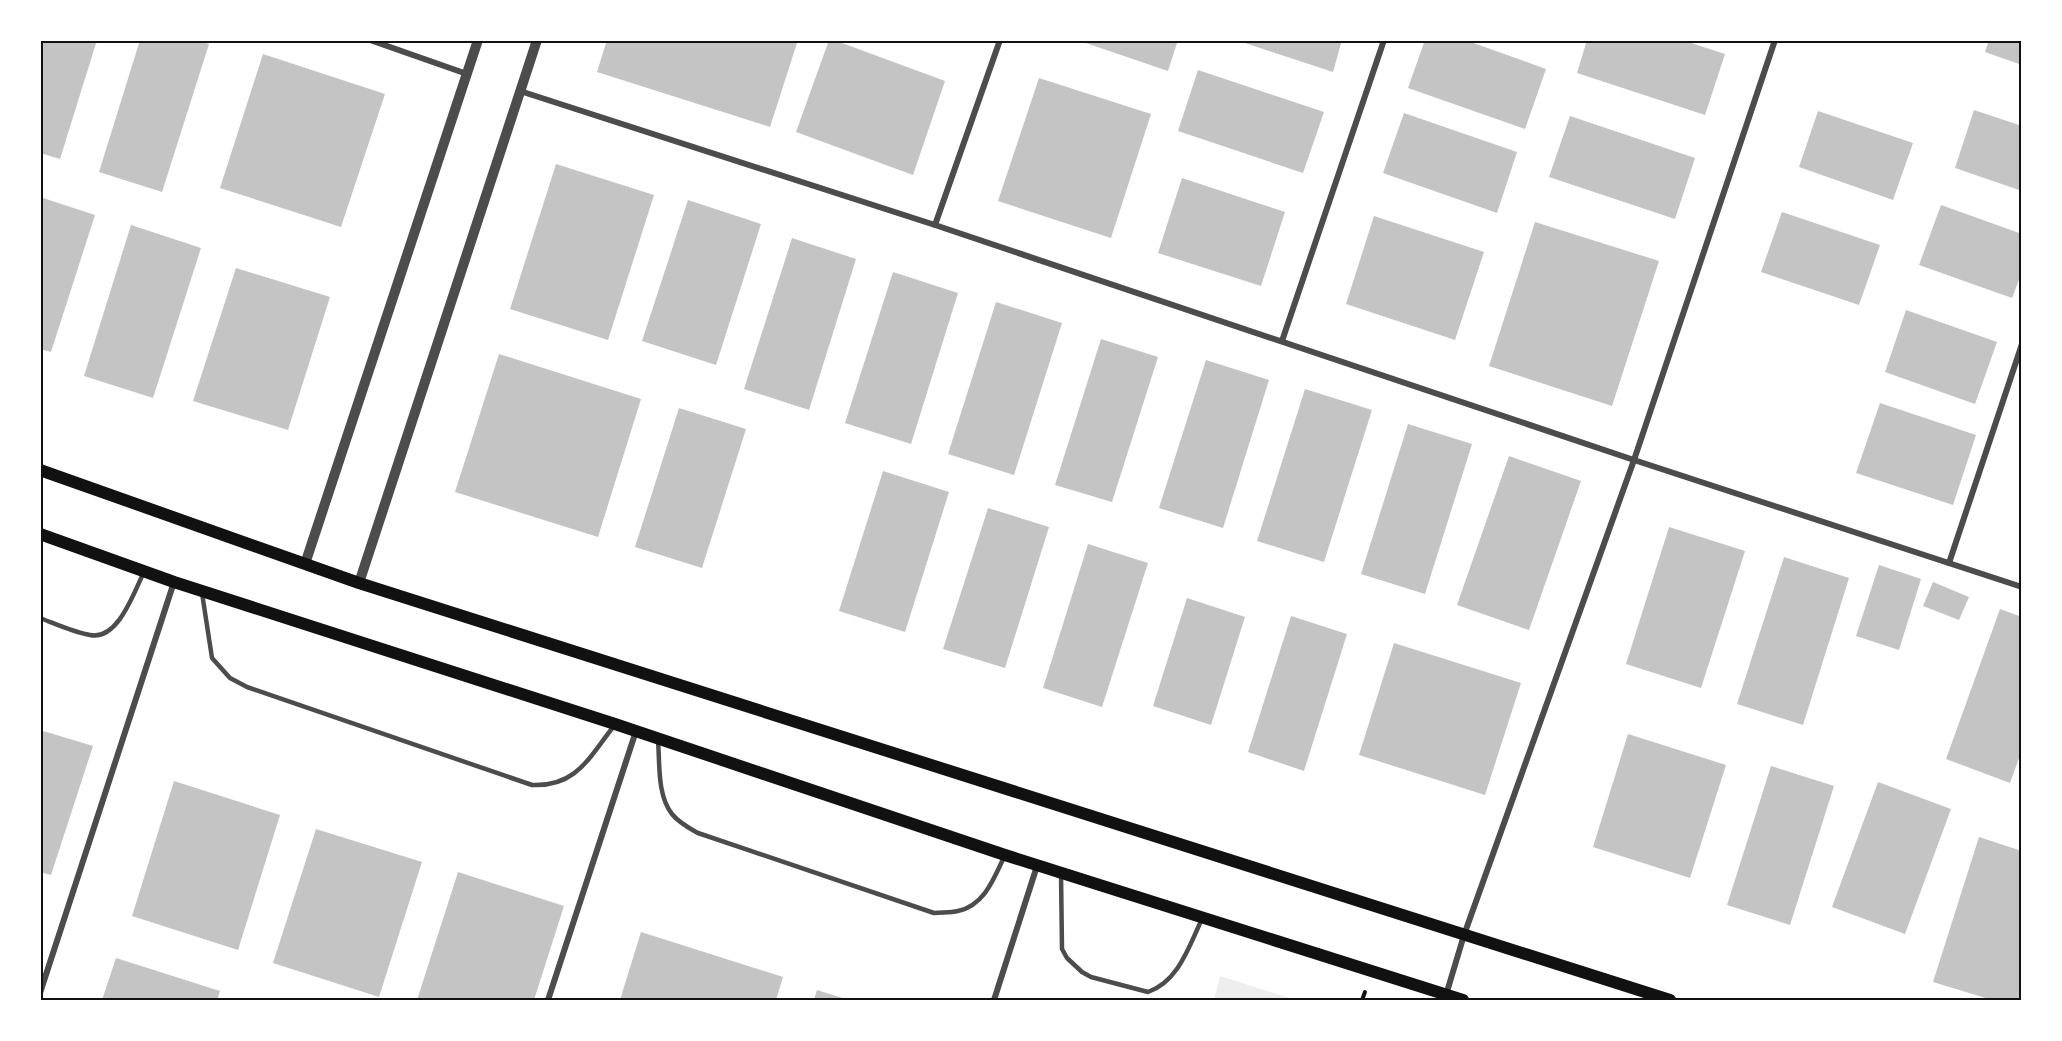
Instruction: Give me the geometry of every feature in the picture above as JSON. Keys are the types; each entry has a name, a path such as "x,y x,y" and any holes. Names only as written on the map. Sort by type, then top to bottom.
{"main road":[{"path":"40,470 360,583 1670,1000"},
{"path":"40,534 174,582 615,724 1037,866 1463,1000"}],"street":[{"path":"370,40 467,74"},
{"path":"305,564 478,40"},
{"path":"360,583 537,40"},
{"path":"935,225 1000,40"},
{"path":"1282,341 1384,40"},
{"path":"1446,995 1464,935 1634,460 1774,40"},
{"path":"520,91 935,225 1634,460 2022,587"},
{"path":"1949,563 2022,344"},
{"path":"40,993 174,582"},
{"path":"548,1000 636,731"},
{"path":"994,1000 1037,866"}],"lane":[{"path":"40,618 91,636 107,632 117,624 144,571"},
{"path":"202,591 212,658 230,678 247,687 532,785 555,784 575,773 615,724"},
{"path":"658,739 663,796 671,813 680,822 698,833 934,913 959,911 976,903 989,888 1005,855"},
{"path":"1061,873 1062,949 1074,965 1091,977 1148,992 1156,989 1171,979 1177,970 1203,918"}],"shaded area":[{"path":"1220,976 1296,1000 1214,1000"}],"building":[{"path":"40,40 97,40 60,159 40,153"},
{"path":"140,40 198,40 209,44 162,192 99,172"},
{"path":"607,40 798,40 770,127 597,72"},
{"path":"829,40 945,81 913,175 796,132"},
{"path":"1077,40 1178,40 1168,71"},
{"path":"1236,40 1342,40 1333,72"},
{"path":"1425,40 1465,40 1546,69 1525,129 1408,88"},
{"path":"1587,40 1682,40 1725,54 1705,115 1577,73"},
{"path":"1989,40 2022,40 2022,65 1985,52"},
{"path":"263,54 385,94 341,227 220,188"},
{"path":"1198,70 1324,112 1303,173 1178,131"},
{"path":"1039,78 1151,114 1111,238 998,201"},
{"path":"1974,110 2022,126 2022,191 1955,168"},
{"path":"1818,111 1913,143 1893,200 1799,167"},
{"path":"1404,113 1517,152 1497,213 1383,173"},
{"path":"1570,116 1695,158 1675,219 1549,177"},
{"path":"556,164 654,195 608,340 510,309"},
{"path":"1182,178 1285,212 1261,286 1158,253"},
{"path":"40,197 95,215 51,352 40,349"},
{"path":"688,200 761,224 716,365 642,341"},
{"path":"1941,205 2022,234 2022,272 2012,298 1919,265"},
{"path":"1782,212 1880,245 1859,305 1761,272"},
{"path":"1374,216 1484,252 1455,340 1346,304"},
{"path":"1535,222 1659,261 1612,406 1489,366"},
{"path":"131,225 201,248 153,398 84,376"},
{"path":"792,238 856,259 809,410 744,389"},
{"path":"236,268 330,297 288,430 193,401"},
{"path":"893,272 958,293 911,444 845,423"},
{"path":"996,302 1062,323 1014,475 948,454"},
{"path":"1906,310 1997,342 1975,404 1885,372"},
{"path":"1101,339 1158,357 1112,502 1055,485"},
{"path":"499,354 641,399 598,537 455,492"},
{"path":"1206,360 1269,380 1223,528 1159,508"},
{"path":"1305,389 1372,410 1324,562 1257,541"},
{"path":"1880,403 1976,435 1953,505 1856,473"},
{"path":"679,408 746,429 702,568 635,547"},
{"path":"1408,424 1472,444 1425,594 1361,574"},
{"path":"1509,456 1581,481 1529,630 1457,605"},
{"path":"883,471 949,492 905,632 839,611"},
{"path":"988,508 1049,527 1005,668 943,649"},
{"path":"1669,527 1745,551 1701,688 1626,664"},
{"path":"1088,544 1148,563 1102,707 1043,688"},
{"path":"1784,557 1849,578 1803,725 1737,704"},
{"path":"1879,565 1921,579 1899,650 1856,636"},
{"path":"1933,582 1969,597 1959,620 1923,606"},
{"path":"1187,598 1245,617 1211,725 1153,706"},
{"path":"2000,609 2022,617 2022,750 2010,783 1946,759"},
{"path":"1291,616 1347,634 1304,771 1248,752"},
{"path":"1394,643 1521,683 1485,795 1359,755"},
{"path":"40,730 93,746 51,875 40,872"},
{"path":"1628,734 1726,765 1690,878 1593,847"},
{"path":"1771,766 1834,786 1790,925 1727,905"},
{"path":"174,781 280,815 238,950 132,916"},
{"path":"1878,782 1951,809 1905,934 1832,907"},
{"path":"316,829 422,862 379,997 273,963"},
{"path":"1979,837 2022,851 2022,1000 1992,1000 1933,982"},
{"path":"458,872 564,906 534,1000 417,1000"},
{"path":"641,932 783,977 776,1000 620,1000"},
{"path":"116,958 220,991 217,1000 102,1000"},
{"path":"817,990 849,1000 814,1000"}]}
